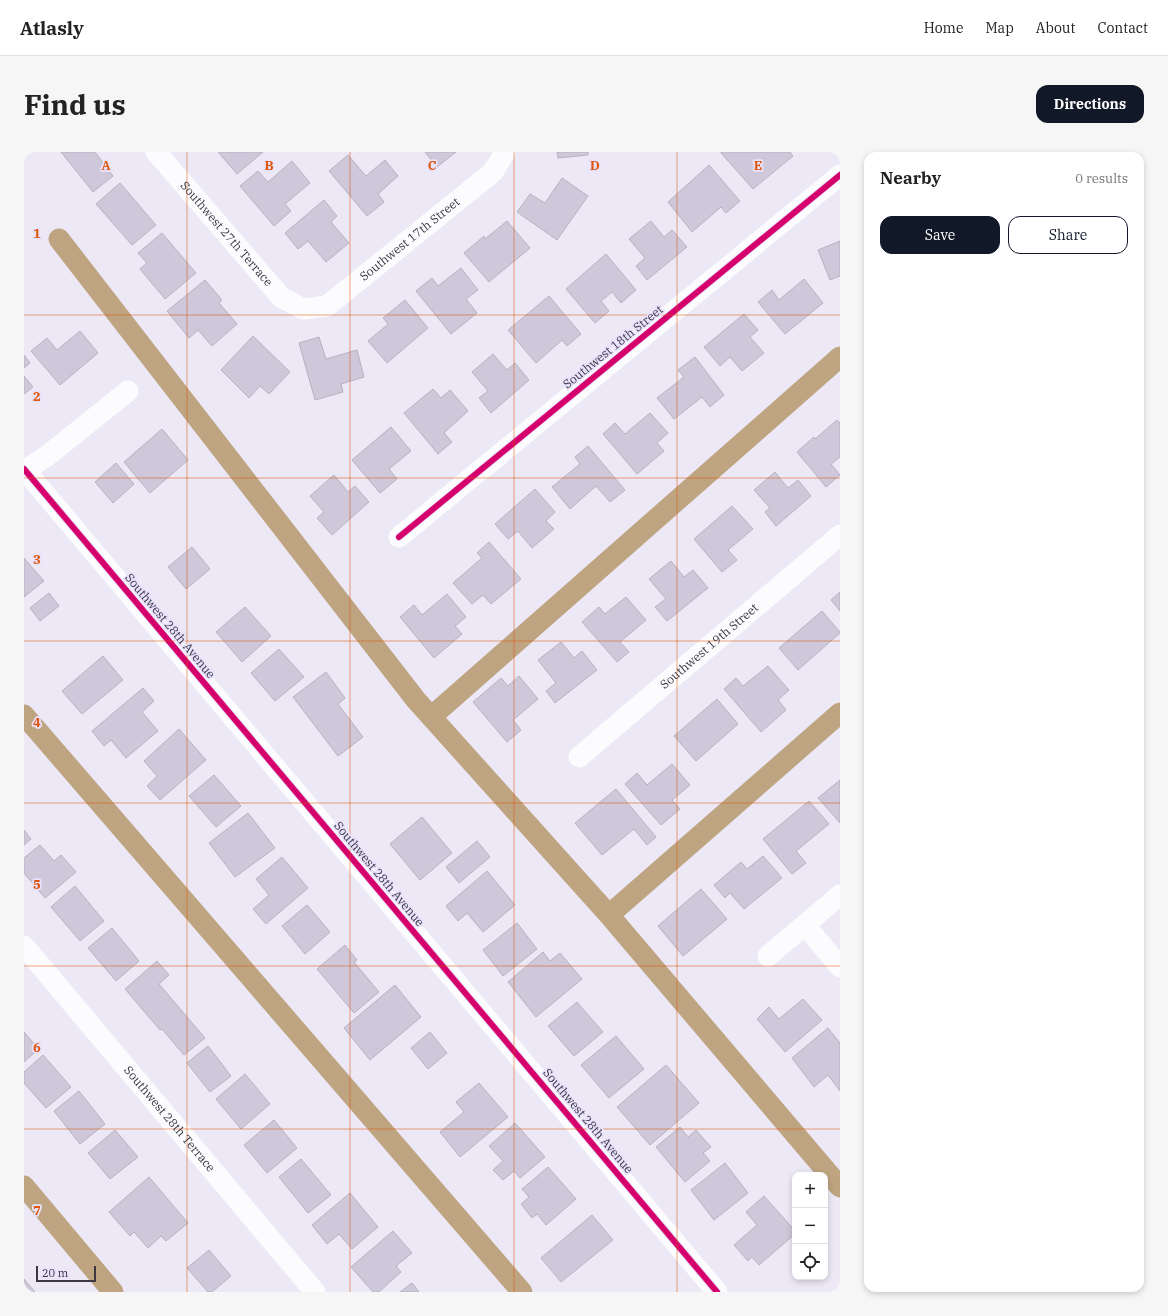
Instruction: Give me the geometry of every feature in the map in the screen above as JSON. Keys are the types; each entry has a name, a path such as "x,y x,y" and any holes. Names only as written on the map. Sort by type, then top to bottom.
{"street":[{"name":"Southwest 27th Terrace","path":"156,152 280,297 303,309"},
{"name":"Southwest 17th Street","path":"303,309 327,306 493,172 504,152"},
{"name":"Southwest 18th Street","path":"399,537 840,175"},
{"path":"24,470 47,456 128,391"},
{"name":"Southwest 28th Avenue","path":"24,470 717,1292"},
{"name":"Southwest 19th Street","path":"579,757 840,534"},
{"path":"768,956 840,895"},
{"path":"805,925 840,967"},
{"name":"Southwest 28th Terrace","path":"24,946 316,1292"}],"building":[{"path":"61,152 95,152 113,176 93,192"},
{"path":"218,152 263,152 237,174"},
{"path":"425,152 456,152 437,167"},
{"path":"557,152 588,152 588,155 558,158"},
{"path":"721,152 790,152 793,156 753,189"},
{"path":"348,155 366,176 385,160 398,176 378,194 384,202 367,216 329,171"},
{"path":"292,161 310,183 285,204 291,211 274,226 240,186 258,171 268,182"},
{"path":"709,165 740,201 726,213 721,207 692,232 668,202"},
{"path":"562,178 588,196 557,240 517,212 530,194 545,203"},
{"path":"120,183 156,225 132,245 96,204"},
{"path":"324,200 337,216 331,222 349,243 326,262 308,241 298,249 285,233"},
{"path":"507,221 530,248 489,282 464,253 484,236 485,239"},
{"path":"651,221 664,237 672,230 687,247 647,280 636,266 645,258 629,239"},
{"path":"162,233 196,273 165,299 140,269 147,263 138,253"},
{"path":"840,241 840,276 830,280 818,250"},
{"path":"606,254 636,290 621,303 612,292 601,301 609,311 595,323 566,289"},
{"path":"461,268 478,290 466,299 477,313 451,334 416,291 432,278 438,286"},
{"path":"804,279 823,303 785,334 758,302 772,290 779,300"},
{"path":"205,280 222,300 219,303 237,324 212,346 198,330 189,338 167,311"},
{"path":"549,296 581,334 567,346 562,340 536,363 508,330"},
{"path":"405,300 428,328 387,363 368,341 388,324 383,318"},
{"path":"744,314 758,330 750,337 764,353 742,371 730,357 720,366 704,347"},
{"path":"80,331 98,353 60,385 31,351 47,338 57,350"},
{"path":"253,336 290,372 269,394 260,386 249,398 221,370"},
{"path":"319,337 326,359 357,350 364,377 341,384 343,392 315,400 299,343"},
{"path":"493,354 507,370 515,363 529,380 491,413 479,398 488,391 472,372"},
{"path":"24,355 30,363 24,368"},
{"path":"695,357 724,395 710,407 702,397 674,419 657,398 684,377 678,370"},
{"path":"24,376 33,387 24,394"},
{"path":"433,389 441,398 450,390 468,411 444,433 452,442 438,454 404,413"},
{"path":"650,413 668,433 657,443 664,451 637,474 603,434 615,423 625,434"},
{"path":"837,420 840,423 840,457 831,464 840,475 826,487 797,452"},
{"path":"391,427 411,451 389,469 397,479 380,493 352,460"},
{"path":"162,429 188,460 150,493 124,462"},
{"path":"588,446 625,490 610,502 596,486 570,509 552,487 580,464 575,457"},
{"path":"116,463 134,484 113,503 95,482"},
{"path":"775,472 788,488 798,480 811,496 776,526 765,512 770,508 754,490"},
{"path":"334,475 348,492 355,486 369,502 332,535 317,518 324,512 310,496"},
{"path":"535,489 555,512 546,521 554,529 532,548 518,531 508,539 495,524"},
{"path":"732,506 753,529 728,550 737,560 722,572 694,539"},
{"path":"489,542 521,579 491,604 483,595 472,604 453,583 482,558 477,553"},
{"path":"192,547 210,569 186,589 168,567"},
{"path":"24,558 44,581 24,597"},
{"path":"671,561 684,577 693,570 708,588 667,621 655,607 666,599 649,579"},
{"path":"840,592 840,611 831,600"},
{"path":"49,593 59,606 40,621 30,608"},
{"path":"447,594 466,617 455,626 462,634 434,658 400,617 414,605 422,615"},
{"path":"626,597 646,620 620,642 629,652 617,662 582,622 599,607 605,614"},
{"path":"245,607 271,636 242,662 216,632"},
{"path":"822,611 840,633 798,670 779,648"},
{"path":"561,642 574,658 582,651 597,670 555,703 546,691 556,683 538,660"},
{"path":"279,649 304,677 275,701 251,673"},
{"path":"103,656 123,680 82,714 62,691"},
{"path":"768,666 789,690 778,700 786,710 761,732 724,689 736,678 743,686"},
{"path":"326,672 345,698 338,704 363,737 338,756 293,697"},
{"path":"519,676 538,699 513,720 521,730 507,742 473,702 501,678 508,686"},
{"path":"143,688 154,701 142,712 158,731 126,758 111,740 104,746 92,731"},
{"path":"717,699 738,724 696,761 674,736"},
{"path":"179,729 206,760 160,800 147,786 157,776 144,761"},
{"path":"672,764 690,785 672,800 680,809 661,825 625,784 637,773 647,785"},
{"path":"214,775 241,806 216,827 189,796"},
{"path":"840,780 840,823 818,798"},
{"path":"616,789 656,837 647,845 634,829 602,855 575,823"},
{"path":"809,801 829,824 796,851 806,863 792,874 763,839"},
{"path":"248,813 275,848 235,877 209,843"},
{"path":"422,817 452,853 420,880 390,844"},
{"path":"24,830 31,839 24,845"},
{"path":"477,841 490,857 459,883 446,867"},
{"path":"40,845 54,861 61,855 76,872 45,898 24,873 24,858"},
{"path":"763,856 782,878 744,909 730,893 725,898 714,885 741,862 747,869"},
{"path":"282,857 308,888 266,924 253,909 269,895 256,879"},
{"path":"487,871 515,905 483,932 467,913 458,921 446,906"},
{"path":"75,886 104,921 80,941 51,907"},
{"path":"701,889 727,919 683,956 658,926"},
{"path":"307,905 330,932 305,954 282,926"},
{"path":"517,923 537,949 503,976 483,950"},
{"path":"112,928 139,961 116,981 88,948"},
{"path":"345,945 357,960 354,962 379,992 354,1013 317,969"},
{"path":"543,952 550,961 560,953 582,979 536,1017 508,982"},
{"path":"157,961 169,975 159,984 205,1038 184,1055 162,1029 160,1030 125,989"},
{"path":"395,985 421,1017 370,1060 344,1028"},
{"path":"803,999 822,1020 785,1052 757,1019 769,1007 779,1019"},
{"path":"577,1002 603,1032 574,1056 548,1026"},
{"path":"828,1028 840,1043 840,1091 828,1075 814,1087 792,1058"},
{"path":"24,1032 39,1049 24,1062"},
{"path":"430,1032 447,1053 428,1069 411,1048"},
{"path":"616,1036 644,1069 609,1098 581,1065"},
{"path":"208,1046 231,1076 210,1092 187,1063"},
{"path":"43,1055 71,1087 46,1108 24,1083 24,1072"},
{"path":"666,1065 699,1103 650,1145 617,1107"},
{"path":"245,1074 270,1104 241,1129 216,1099"},
{"path":"479,1083 508,1117 460,1157 440,1132 464,1112 456,1102"},
{"path":"79,1091 105,1124 80,1144 54,1111"},
{"path":"274,1120 297,1148 267,1173 244,1145"},
{"path":"515,1123 545,1157 520,1178 514,1171 503,1180 493,1170 503,1161 489,1146"},
{"path":"680,1127 688,1137 696,1130 711,1147 703,1153 710,1161 685,1182 656,1147"},
{"path":"115,1130 138,1157 110,1179 88,1153"},
{"path":"301,1159 331,1195 308,1213 279,1177"},
{"path":"725,1163 748,1193 714,1220 691,1190"},
{"path":"548,1167 576,1199 546,1225 537,1214 532,1218 521,1204 529,1197 522,1189"},
{"path":"149,1177 188,1223 166,1241 161,1236 148,1248 134,1232 130,1236 109,1212"},
{"path":"350,1193 378,1227 352,1249 339,1234 327,1244 312,1225"},
{"path":"764,1196 792,1228 792,1237 759,1265 752,1257 748,1261 734,1245 757,1225 746,1212"},
{"path":"592,1215 613,1240 561,1282 541,1258"},
{"path":"393,1231 412,1253 396,1266 401,1272 379,1292 373,1292 351,1267"},
{"path":"209,1250 231,1276 212,1292 208,1292 187,1268"},
{"path":"24,1279 35,1292 24,1292"},
{"path":"412,1283 419,1292 400,1292"}],"waterway":[{"path":"59,239 416,700 609,915 840,1187"},
{"path":"431,717 840,357"},
{"path":"609,915 840,713"},
{"path":"24,715 522,1292"},
{"path":"24,1186 113,1292"}],"cycle path":[{"path":"399,537 840,175"},
{"path":"24,469 717,1292"}]}
